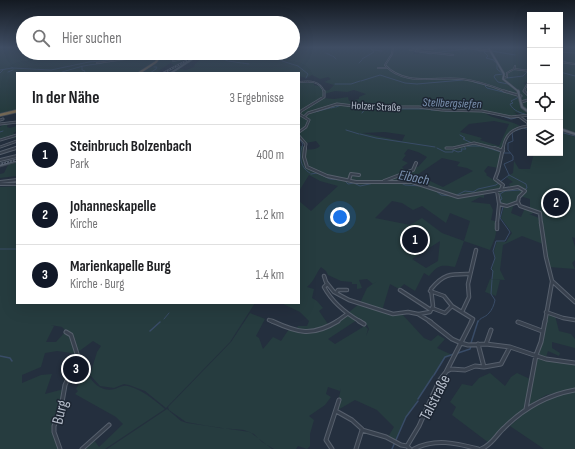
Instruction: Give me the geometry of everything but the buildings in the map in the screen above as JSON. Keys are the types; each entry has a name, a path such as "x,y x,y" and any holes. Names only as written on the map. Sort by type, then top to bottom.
{"highway":[{"path":"0,115 16,112"}],"main road":[{"path":"500,68 504,74 504,81 518,90 521,96 523,109 527,112"},
{"path":"563,130 575,134"},
{"path":"0,165 16,160"}],"street":[{"path":"378,68 387,68 403,77 447,77 472,80 521,96"},
{"path":"503,78 507,77 508,72 514,69 527,71"},
{"path":"300,82 315,83 323,86 324,89 324,97 300,112"},
{"path":"521,102 528,100 530,97 524,90 528,84"},
{"name":"Holzer Straße","path":"304,117 308,113 339,104 362,107 419,107 442,110 482,111 520,118"},
{"path":"300,115 309,120 309,122 300,131"},
{"path":"520,118 527,115"},
{"path":"501,189 503,186 502,184 494,179 499,171 499,165 505,142 512,130 519,126 528,126 528,123 520,118"},
{"path":"0,124 16,122"},
{"path":"0,140 16,135"},
{"path":"300,137 306,144 304,156 308,169 327,176 360,182 384,181 415,183 453,196 479,194 518,187 524,191 519,197 518,202"},
{"path":"0,146 16,141"},
{"path":"446,148 456,149 464,145 472,144 484,145 502,151"},
{"path":"3,146 4,152"},
{"path":"0,153 16,148"},
{"path":"0,160 16,156"},
{"path":"384,181 413,170 416,163"},
{"path":"349,180 351,174 359,175"},
{"path":"0,183 16,180"},
{"path":"0,183 16,184"},
{"path":"497,191 502,205 497,229"},
{"path":"502,205 518,202"},
{"path":"518,202 520,206 540,213 539,220 542,228 545,255 552,282 541,342 536,355 526,409"},
{"path":"430,291 444,296 452,306 462,312 469,297 468,288 470,274 476,250"},
{"path":"432,309 430,291 435,284 448,274 470,274"},
{"path":"324,276 327,284 336,293 352,301 365,304 386,313 397,314 408,312 418,314 428,313 432,309"},
{"path":"552,282 575,302"},
{"path":"327,284 324,287 325,291 347,314 364,324"},
{"path":"336,293 338,290 347,290"},
{"path":"400,290 432,309 445,312 452,306"},
{"name":"Talstraße","path":"408,447 439,381 446,372 474,319 462,312"},
{"path":"546,312 563,318 575,320"},
{"path":"269,320 305,334 322,331 345,318 347,314"},
{"path":"418,314 440,328 452,339 461,343 468,345 486,344 510,347 575,364"},
{"path":"518,322 542,332"},
{"path":"486,344 491,330"},
{"name":"Burg","path":"60,449 54,432 54,426 61,408 65,385 78,357 78,352 72,344 71,335 66,332"},
{"path":"478,344 484,368"},
{"path":"446,372 451,369 465,370 476,366 484,368 501,364 510,347"},
{"path":"414,449 423,444 444,443 480,449 488,446 502,430 526,409 546,396 575,390"},
{"path":"332,449 326,440 339,400"},
{"path":"336,411 352,420 360,426 362,430 380,435 408,447"},
{"path":"82,449 109,425"},
{"path":"356,449 362,430"}],"green space":[{"path":"0,68 146,68 140,72 16,72 16,111 0,114"},
{"path":"150,68 163,68 158,71 161,72 144,72"},
{"path":"527,68 527,82 523,83 527,85 527,116 514,112 520,117 508,118 489,113 486,114 520,126 514,128 507,137 502,149 498,168 488,166 484,171 487,174 486,175 503,186 498,190 470,196 484,194 484,198 480,197 471,202 490,204 493,210 491,220 498,222 495,238 490,250 464,241 455,267 440,266 429,276 424,273 415,291 404,284 399,289 390,284 382,311 386,313 401,313 424,338 431,341 438,335 445,339 437,348 454,355 445,358 406,418 395,441 388,437 394,427 377,410 355,400 336,411 341,388 340,391 328,387 326,394 331,397 325,405 309,416 314,420 310,434 310,446 307,449 298,446 296,449 274,449 262,442 254,434 244,430 220,428 186,422 169,410 168,407 231,342 250,313 265,319 256,336 259,338 263,349 273,337 281,341 289,329 302,334 296,329 298,326 307,326 309,321 300,312 283,304 300,304 300,202 311,211 338,186 320,181 309,175 300,189 300,146 305,146 305,149 311,150 320,146 316,141 306,143 300,139 300,83 314,83 314,85 323,87 324,91 329,90 334,85 324,82 331,79 328,77 320,79 312,75 306,78 300,76 300,72 174,72 179,69","holes":["354,90 366,94 359,97 359,99 349,101 348,97 334,99 323,98 324,94 335,91 347,92","494,121 509,124 499,146 480,140 482,138 460,132 469,124","385,132 405,135 402,141 362,133","408,149 427,157 418,167 415,166 413,170 408,173 402,167 408,163 402,160","442,158 460,162 457,166 473,171 443,187 417,175","392,201 402,203 413,210 422,206 446,223 450,213 470,221 464,241 442,233 422,218 410,225 375,218","440,241 438,261 426,268 412,259","321,267 328,275 341,281 357,284 357,289 362,288 359,280 367,279 373,284 367,288 360,303 348,313 367,325 369,329 366,336 368,329 364,325 335,344 328,339 357,320 348,315 330,327 319,311 323,308 312,298 314,289 307,287"]},
{"path":"563,68 575,68 575,134 563,130"},
{"path":"5,123 8,123 7,127 10,128 16,126 16,132 13,133 16,134 16,138 0,140 0,127"},
{"path":"563,131 575,137 575,238 572,237 575,247 575,260 572,263 575,269 549,267 540,219 542,213 534,211 532,214 529,214 539,218 543,244 522,236 503,245 500,270 505,280 492,279 492,269 495,257 494,251 497,241 506,242 512,233 501,218 504,207 499,201 498,192 511,189 509,184 513,182 506,177 513,173 514,161 519,169 530,169 533,156 563,156","holes":["524,191 525,192 520,196 530,199 530,210 525,208 521,217 511,213 514,204 517,202 519,197"]},
{"path":"16,161 16,176 0,178 0,174 4,173 9,163"},
{"path":"16,186 16,304 254,304 230,342 166,408 145,391 129,385 124,384 114,388 100,386 90,375 97,352 101,346 93,341 78,352 72,342 78,354 57,351 45,353 41,367 22,375 22,383 41,375 52,374 45,394 64,389 62,404 54,426 59,449 0,449 0,187","holes":["51,325 62,327 68,333 64,333 56,342 46,342 54,326"]},
{"path":"490,279 500,280 496,296 485,292"},
{"path":"547,314 555,316 559,331 571,334 575,339 575,348 552,342 552,348 560,353 559,356 548,351 546,357 537,353"},
{"path":"536,357 575,364 575,389 546,395 528,406"},
{"path":"490,373 505,386 511,377 517,373 530,379 525,408 505,425 489,443 452,415 456,407 450,402 462,384 472,386 479,378"},
{"path":"74,374 89,376 94,383 107,390 128,386 148,395 165,409 105,449 83,449 94,440 99,447 123,424 116,417 75,394 78,391 76,389 80,382 68,382"},
{"path":"575,391 575,449 544,449 510,426 528,410 548,398"},
{"path":"167,409 181,421 187,423 250,432 272,449 107,449"}],"waterway":[{"path":"0,70 12,68 51,70 61,68"},
{"path":"62,72 76,68"},
{"path":"82,68 84,72"},
{"path":"152,72 157,68"},
{"path":"300,68 308,74 306,78"},
{"path":"497,68 503,74 495,75 494,77 498,82 508,84"},
{"path":"0,73 3,70"},
{"path":"8,72 13,70"},
{"path":"507,78 523,76 527,72"},
{"path":"563,73 575,76"},
{"path":"361,81 380,75 405,83 417,84 463,80"},
{"path":"335,84 351,84 360,81"},
{"path":"474,82 481,84"},
{"path":"482,84 486,85 485,86 487,88 507,93"},
{"path":"519,97 511,101 513,103 510,104 515,110 527,115"},
{"name":"Stellbergsiefen","path":"336,107 341,105"},
{"name":"Stellbergsiefen","path":"331,108 335,107"},
{"name":"Stellbergsiefen","path":"356,107 385,109"},
{"name":"Stellbergsiefen","path":"315,112 330,108"},
{"name":"Stellbergsiefen","path":"362,113 366,108"},
{"name":"Stellbergsiefen","path":"387,109 428,109"},
{"name":"Stellbergsiefen","path":"431,110 439,110"},
{"name":"Stellbergsiefen","path":"445,111 456,111"},
{"name":"Stellbergsiefen","path":"478,111 485,112"},
{"name":"Stellbergsiefen","path":"499,115 511,119 516,118"},
{"path":"509,175 504,164 513,160 513,156 508,150 508,143 513,141 512,132 523,128 527,129"},
{"path":"346,130 359,134"},
{"path":"563,133 575,136"},
{"path":"360,134 376,138 435,147"},
{"path":"460,135 465,138 463,139 472,143"},
{"name":"Eibach","path":"300,140 303,144 301,152 302,164 310,173"},
{"path":"437,148 445,152 453,152 453,150 458,152 462,151 461,149 466,149 464,146"},
{"path":"467,146 482,146 501,152"},
{"path":"504,153 510,153"},
{"name":"Eibach","path":"311,174 317,173 330,179 340,180"},
{"name":"Eibach","path":"455,196 465,191 473,192 478,189 496,185 509,175"},
{"path":"509,175 526,184 527,188 524,190"},
{"name":"Eibach","path":"345,181 348,184 354,183 360,186 374,183 396,183"},
{"name":"Eibach","path":"399,182 405,185 422,186 436,191 441,195 452,196"},
{"path":"492,279 493,271 491,269 495,258 493,251 496,241 505,241 510,232 500,218 503,207 500,200 502,199 500,194 505,191 521,190"},
{"path":"0,249 16,249"},
{"path":"478,322 490,312 494,304 495,300 491,294 492,280"},
{"path":"164,319 169,313"},
{"path":"471,343 478,321"},
{"path":"150,331 160,322"},
{"path":"458,353 470,349 471,346"},
{"path":"434,375 445,357 454,354"},
{"path":"0,356 10,358 12,361"},
{"path":"418,399 433,376"},
{"path":"392,449 406,417 418,401"}],"railway":[{"path":"165,72 173,68"},
{"path":"0,164 16,160"}],"place":[{"name":"Johanneskapelle","path":"556,203"},
{"name":"Steinbruch Bolzenbach","path":"415,240"},
{"name":"Marienkapelle Burg","path":"76,369"}]}
